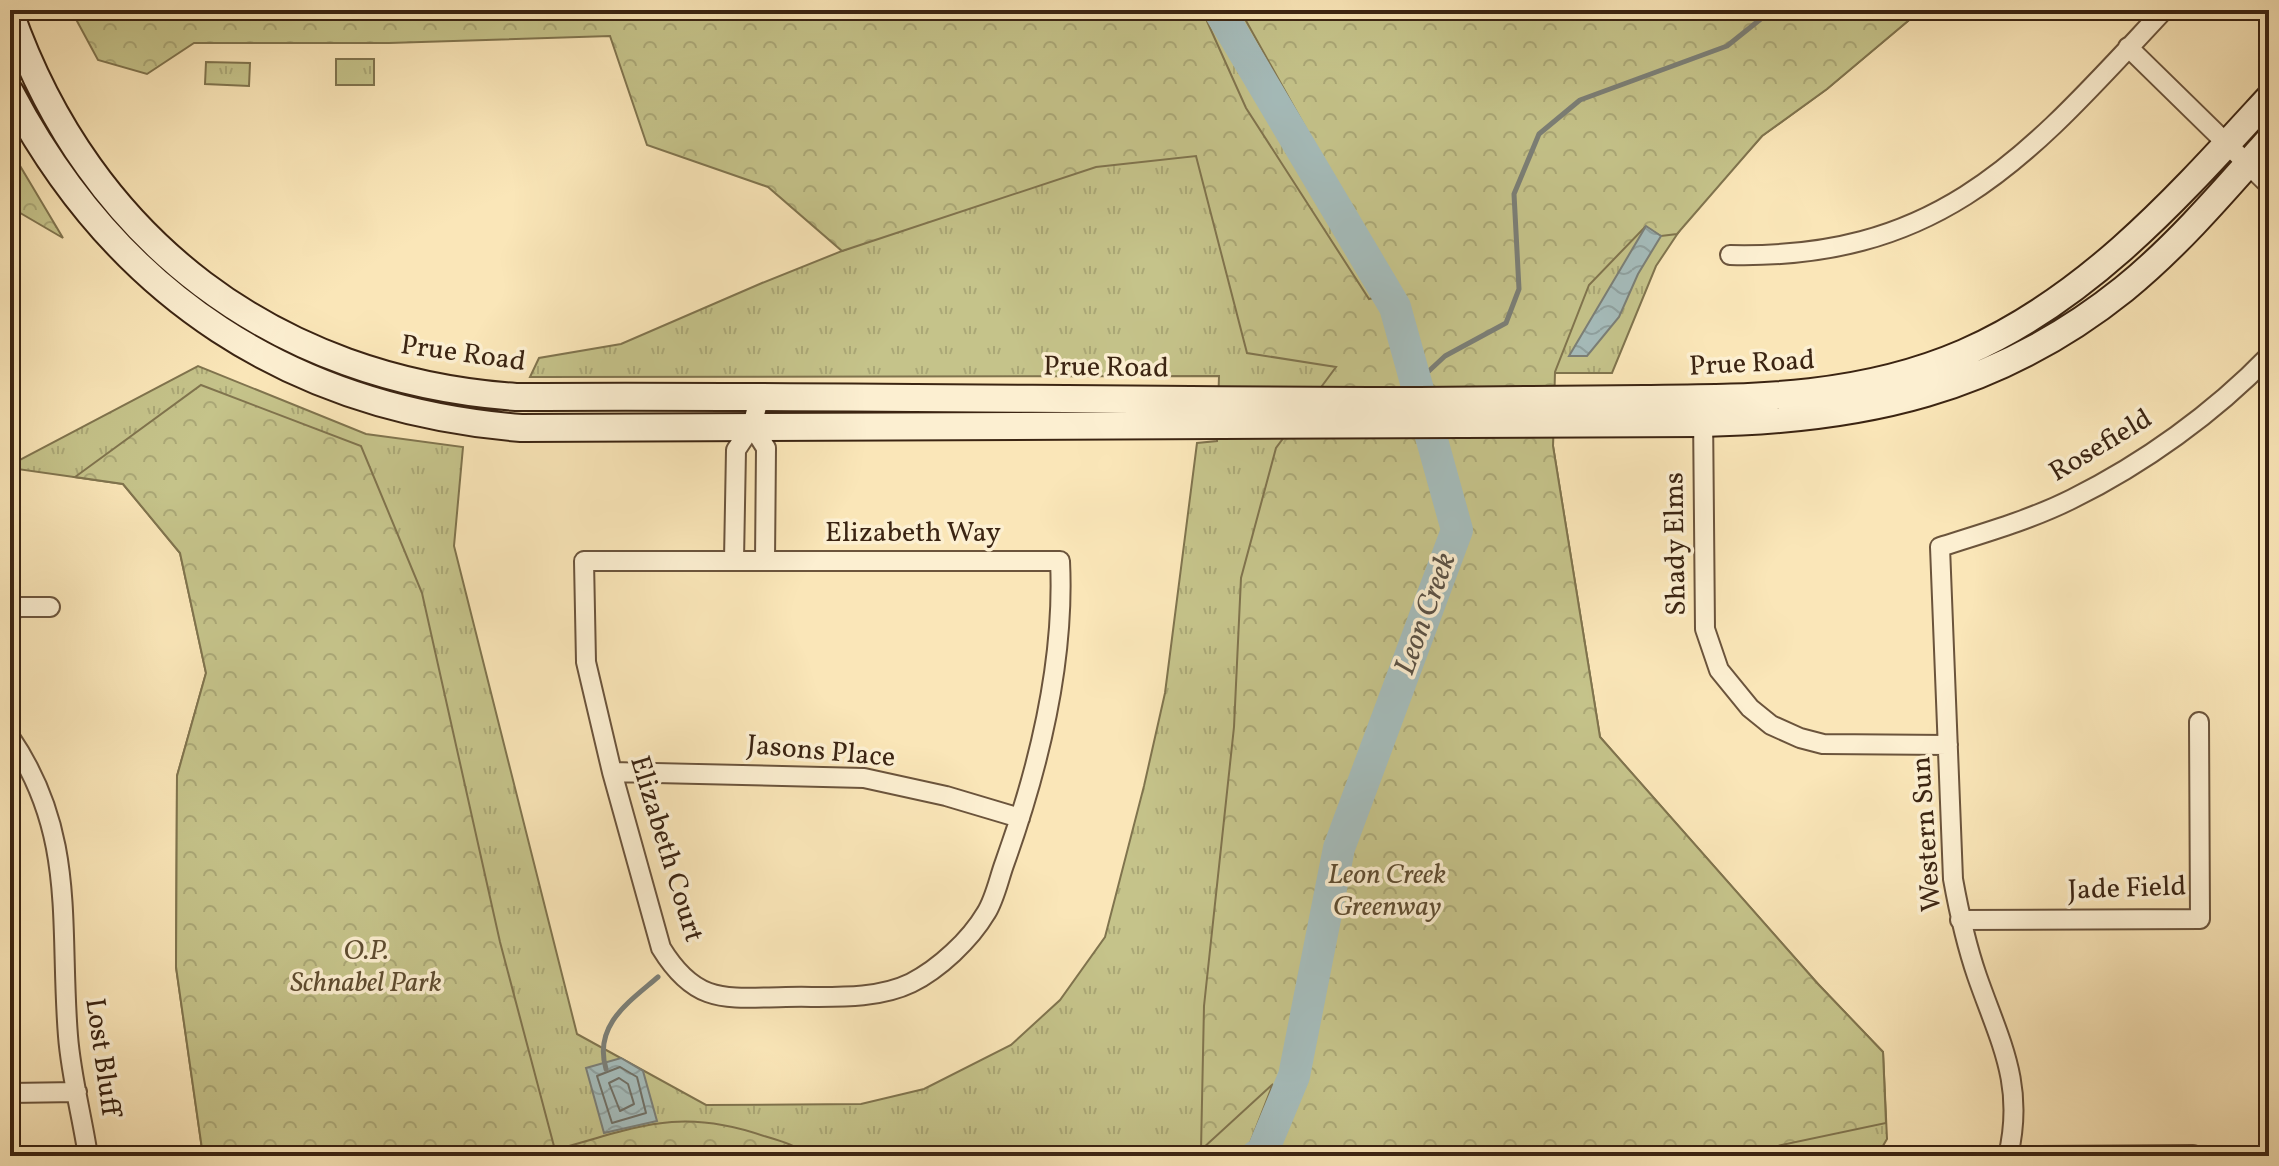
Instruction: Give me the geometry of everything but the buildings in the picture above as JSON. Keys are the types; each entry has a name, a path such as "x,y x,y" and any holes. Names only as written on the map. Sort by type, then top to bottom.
{"main road":[{"name":"Prue Road","path":"10,13 29,68 60,126 135,226 224,300 277,333 379,374 471,394 760,395 1204,412"},
{"name":"Prue Road","path":"10,92 36,141 115,246 208,323 264,358 370,401 473,424 521,428 752,426 1204,412 1703,411 1802,419 1857,412 1973,379 2028,355 2079,323 2126,287 2269,140"},
{"name":"Prue Road","path":"1703,411 1836,391 1898,377 2013,329 2107,264 2269,98"}],"street":[{"path":"1730,255 1769,256 1825,250 1879,237 1931,216 1995,178 2040,141 2164,10"},
{"path":"2128,47 2269,185"},
{"name":"Rosefield","path":"1940,547 2005,527 2072,500 2172,437 2246,380 2269,356"},
{"path":"734,560 736,450 752,426 760,395"},
{"name":"Shady Elms","path":"1703,411 1705,629 1719,670 1750,708 1771,725 1800,738 1834,745 1948,745"},
{"path":"752,426 766,448 765,561"},
{"name":"Western Sun","path":"1940,547 1953,879 1960,920 1978,977 2002,1036 2015,1094 2015,1125 2008,1156"},
{"name":"Elizabeth Way","path":"584,561 1060,561"},
{"name":"Elizabeth Court","path":"584,561 586,662 612,772 661,948 677,973 703,992 732,998 866,995 910,983 953,953 986,913 1020,818 1059,656 1062,606 1060,561"},
{"path":"10,613 18,607 50,607"},
{"name":"Jade Field","path":"1960,920 2200,919 2199,722"},
{"name":"Lost Bluff","path":"10,737 42,790 58,843 68,1041 88,1156"},
{"name":"Jasons Place","path":"612,772 864,778 946,796 1020,818"},
{"path":"10,1093 77,1092"},
{"path":"2039,1156 2193,1155"}],"green space":[{"name":"Leon Creek Greenway","path":"71,10 1202,10 1246,108 1369,299 1397,292 1240,10 1921,10 1827,89 1762,136 1677,234 1661,236 1645,227 1589,285 1555,372 1553,446 1600,737 1818,984 1883,1052 1886,1123 1730,1156 1245,1156 1273,1084 1201,1150 1204,1006 1234,727 1241,578 1276,448 1336,367 1247,353 1196,156 1096,167 842,251 768,187 647,145 610,36 389,43 194,43 147,74 98,60"},
{"name":"Leon Creek Greenway","path":"1115,10 1921,10 1827,89 1762,136 1688,218 1656,266 1612,373 1554,373 1553,446 1600,737 1818,984 1883,1052 1887,1139 1877,1156 203,1156 176,967 177,776 206,673 180,553 123,484 10,468 10,465 198,366 366,434 463,447 454,546 577,1034 706,1105 861,1104 924,1089 1011,1045 1060,1000 1105,937 1165,693 1197,443 1217,441 1219,376 530,377 539,358 621,344 762,283 1174,118"},
{"path":"336,59 374,59 374,85 336,85"},
{"path":"206,62 250,63 249,86 205,84"},
{"path":"10,149 63,238 10,207"},
{"name":"O.P. Schnabel Park","path":"201,385 361,446 422,593 500,942 555,1150 634,1128 681,1121 734,1127 788,1144 809,1156 203,1156 176,967 177,776 206,673 180,553 123,484 75,477"}],"water":[{"path":"1646,226 1661,236 1638,274 1619,317 1587,356 1569,356"},
{"path":"621,1058 643,1071 657,1121 604,1133 586,1068"}],"waterway":[{"name":"Leon Creek","path":"1219,10 1395,307 1457,530 1339,848 1294,1076 1262,1153 1256,1156"},
{"path":"1416,383 1445,356 1506,323 1519,289 1514,194 1539,134 1580,100 1727,46 1772,10"},
{"path":"606,1069 603,1053 609,1027 625,1005 658,977"}]}
